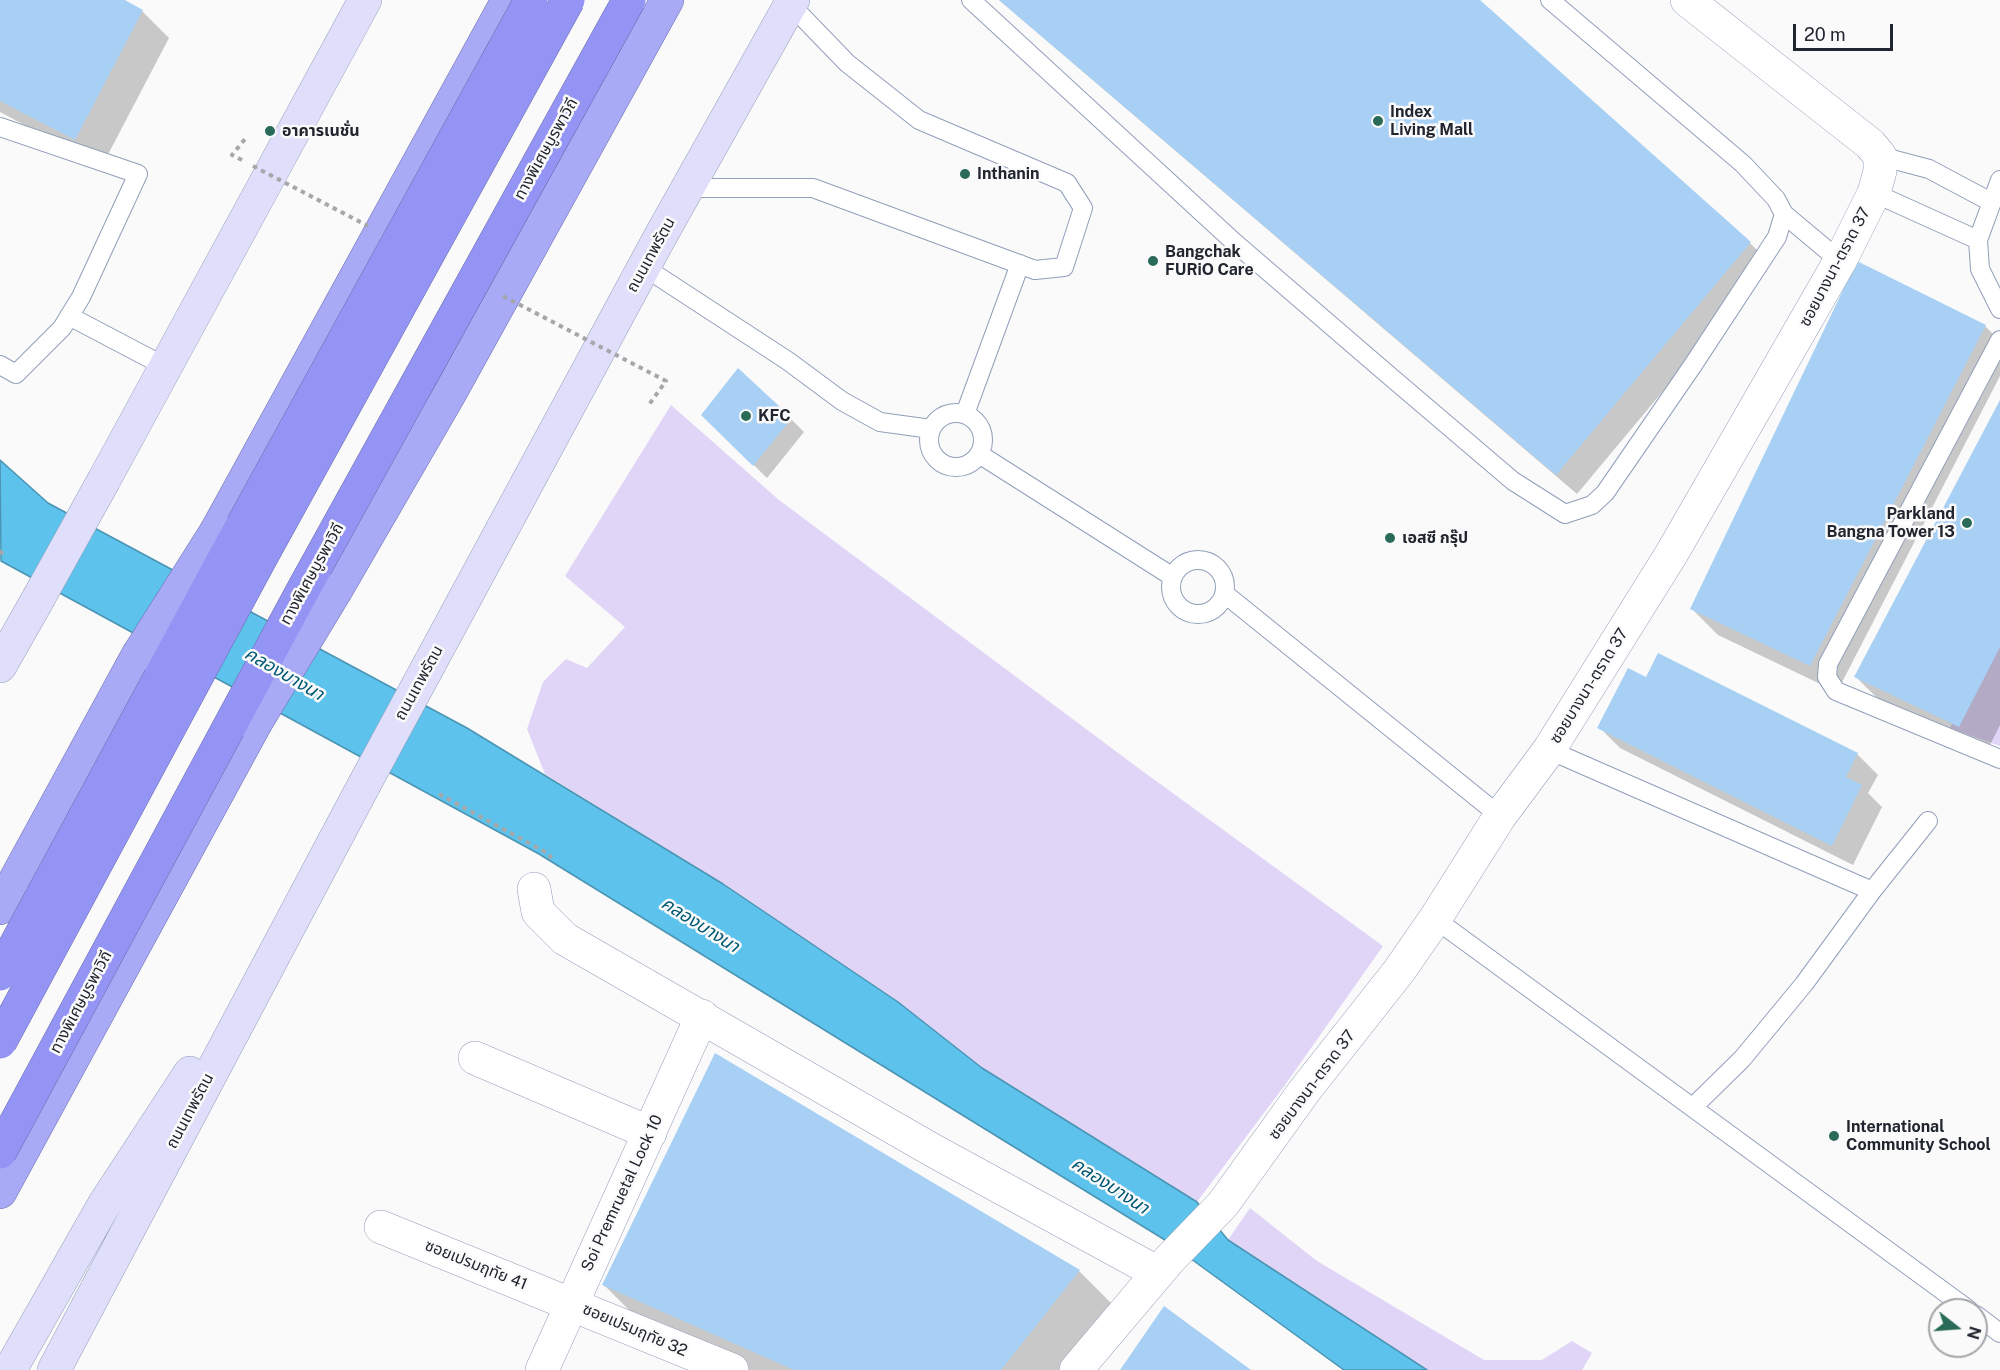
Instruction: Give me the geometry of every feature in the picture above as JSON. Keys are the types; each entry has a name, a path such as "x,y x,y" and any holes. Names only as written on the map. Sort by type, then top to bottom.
{"highway":[{"path":"0,908 138,654 217,530 508,0"},
{"path":"0,974 237,535 531,0"},
{"path":"0,1042 254,572 568,0"},
{"name":"ทางพิเศษบูรพาวิถี","path":"0,1152 298,598 629,0"},
{"path":"0,1192 255,724 456,383 667,0"}],"main road":[{"path":"0,666 166,367 364,0"},
{"name":"ถนนเทพรัตน","path":"54,1370 364,784 687,188 791,2"},
{"path":"10,1370 69,1263 117,1183 191,1071 265,969"}],"street":[{"path":"1687,0 1858,133 1880,156"},
{"name":"ซอยบางนา-ตราด 37","path":"1076,1370 1164,1266 1223,1204 1305,1090 1399,971 1500,816 1549,750 1672,553 1840,261 1874,193 1880,171 1880,156"},
{"path":"534,889 538,912 565,939 934,1151 1164,1266"},
{"name":"Soi Premruetal Lock 10","path":"542,1370 702,1017"},
{"path":"475,1058 650,1133"},
{"name":"ซอยเปรมฤทัย 41","path":"381,1227 571,1303"},
{"name":"ซอยเปรมฤทัย 32","path":"571,1303 732,1370"}],"lane":[{"path":"971,0 1234,242 1513,481 1566,514 1592,505 1605,493 1777,237 1784,214"},
{"path":"1550,0 1743,164 1776,199 1784,214 1840,261"},
{"path":"687,188 813,189 1035,270 1064,267 1083,208 1066,183 919,120 847,63 791,2"},
{"path":"0,126 138,174 81,297 62,328 16,374 0,365"},
{"path":"1880,156 1929,169 1991,202"},
{"path":"2000,180 1978,240 1980,269 2000,309"},
{"path":"1874,193 1978,240"},
{"path":"965,414 1020,264"},
{"path":"644,267 788,361 842,401 880,422 931,429"},
{"path":"69,316 166,367"},
{"path":"2000,340 1828,664 1827,677 1836,691 2000,759"},
{"path":"952,413 965,414 976,421 981,429 984,438 979,454 974,461 957,467 940,462 931,447 929,438 931,429 943,416 952,413"},
{"path":"979,454 1173,577"},
{"path":"1193,560 1211,563 1223,576 1225,594 1221,602 1208,613 1191,613 1182,609 1172,595 1173,577 1185,563 1193,560"},
{"path":"1225,594 1500,816"},
{"path":"1549,750 1872,891"},
{"path":"1694,1106 1742,1059 1763,1034 1928,821"},
{"path":"1435,919 1694,1106 1953,1298"}],"path":[{"path":"253,166 288,184"},
{"path":"440,794 549,854 554,866 534,889"}],"shaded area":[{"path":"671,405 779,500 1141,770 1383,946 1285,1085 1197,1202 982,1068 898,1002 723,884 545,774 527,729 543,682 566,659 587,668 625,627 565,576"},
{"path":"2000,613 2000,746 1950,728"},
{"path":"1250,1208 1317,1261 1484,1360 1542,1360 1572,1341 1592,1353 1582,1370 1427,1370 1228,1240"}],"water":[{"name":"คลองบางนา","path":"0,460 48,503 467,728 723,884 898,1002 982,1068 1197,1202 1228,1240 1427,1370 1344,1370 1165,1240 539,854 1,561"}],"building":[{"path":"0,0 125,0 143,10 75,140 0,101"},
{"name":"Index Living Mall","path":"999,0 1480,0 1751,242 1556,475"},
{"path":"1857,261 1986,325 1810,666 1690,609"},
{"name":"KFC","path":"738,368 792,418 753,466 701,415"},
{"name":"Parkland Bangna Tower 13","path":"2000,400 2000,647 1959,727 1854,677"},
{"path":"1658,653 1858,753 1846,777 1862,785 1832,846 1597,728 1628,668 1646,677"},
{"path":"715,1053 1080,1270 1001,1370 794,1370 602,1285"},
{"path":"1164,1306 1251,1370 1120,1370"}],"place":[{"name":"Index Living Mall","path":"1378,121"},
{"name":"อาคารเนชั่น","path":"270,131"},
{"name":"Inthanin","path":"965,174"},
{"name":"Bangchak FURiO Care","path":"1153,261"},
{"name":"KFC","path":"746,416"},
{"name":"Parkland Bangna Tower 13","path":"1967,523"},
{"name":"เอสซี กรุ๊ป","path":"1390,538"},
{"name":"International Community School","path":"1834,1136"}]}
